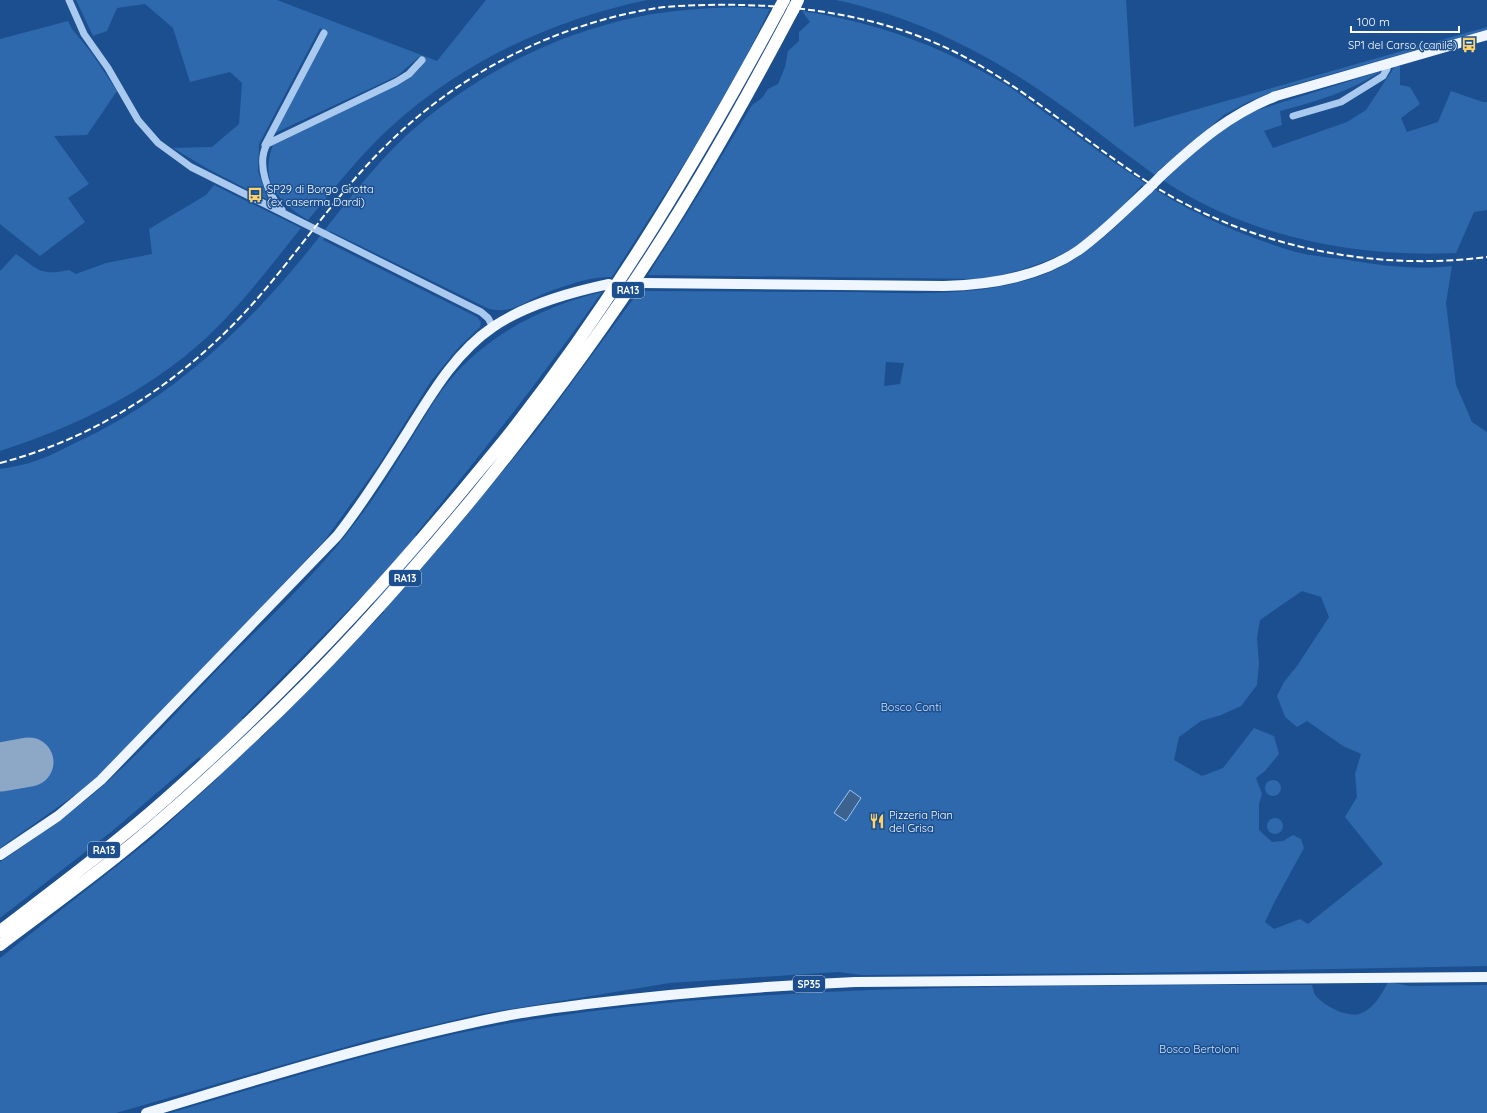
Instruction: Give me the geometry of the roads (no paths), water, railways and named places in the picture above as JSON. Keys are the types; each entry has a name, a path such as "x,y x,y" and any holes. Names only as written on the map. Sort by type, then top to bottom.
{"highway":[{"name":"RA13","path":"0,931 126,833 205,764 330,642 421,540 518,424 614,288 698,157 728,106 784,0"},
{"name":"RA13","path":"0,945 136,841 213,773 256,733 379,607 431,548 528,430 626,293 679,212 741,108 796,5"}],"main road":[{"path":"642,283 944,286 988,283 1028,274 1053,264 1077,251 1098,236 1162,175 1220,125 1256,104 1276,96 1487,35"},
{"path":"0,855 58,816 102,780 328,546 355,514 442,379 466,351 493,327 520,313 555,298 581,290 609,284"},
{"name":"SP35","path":"146,1113 286,1071 410,1038 501,1016 655,996 777,986 855,982 1487,977"}],"street":[{"path":"69,0 84,34 108,68 138,120 158,143 191,167 481,312 488,318 493,327"},
{"path":"283,212 274,201 266,180 264,150 270,134 324,33"},
{"path":"264,150 267,144 273,140 402,79 422,60"},
{"path":"1293,116 1341,102 1383,76 1388,64"}],"railway":[{"path":"0,463 38,451 75,436 111,418 145,398 177,375 207,349 263,292 327,212 378,153 425,111 456,88 487,68 555,36 591,23 664,7 739,5 814,10 888,26 923,38 957,53 982,67 1031,98 1101,150 1149,183 1187,205 1227,223 1269,238 1312,249 1355,257 1399,261 1443,261 1487,257"}],"place":[{"name":"SP1 del Carso (canile)","path":"1469,45"},
{"name":"SP29 di Borgo Grotta (ex caserma Dardi)","path":"255,195"},
{"name":"Pizzeria Pian del Grisa","path":"877,821"}],"park label":[{"name":"Bosco Conti","path":"911,707"},
{"name":"Bosco Bertoloni","path":"1199,1049"}]}
